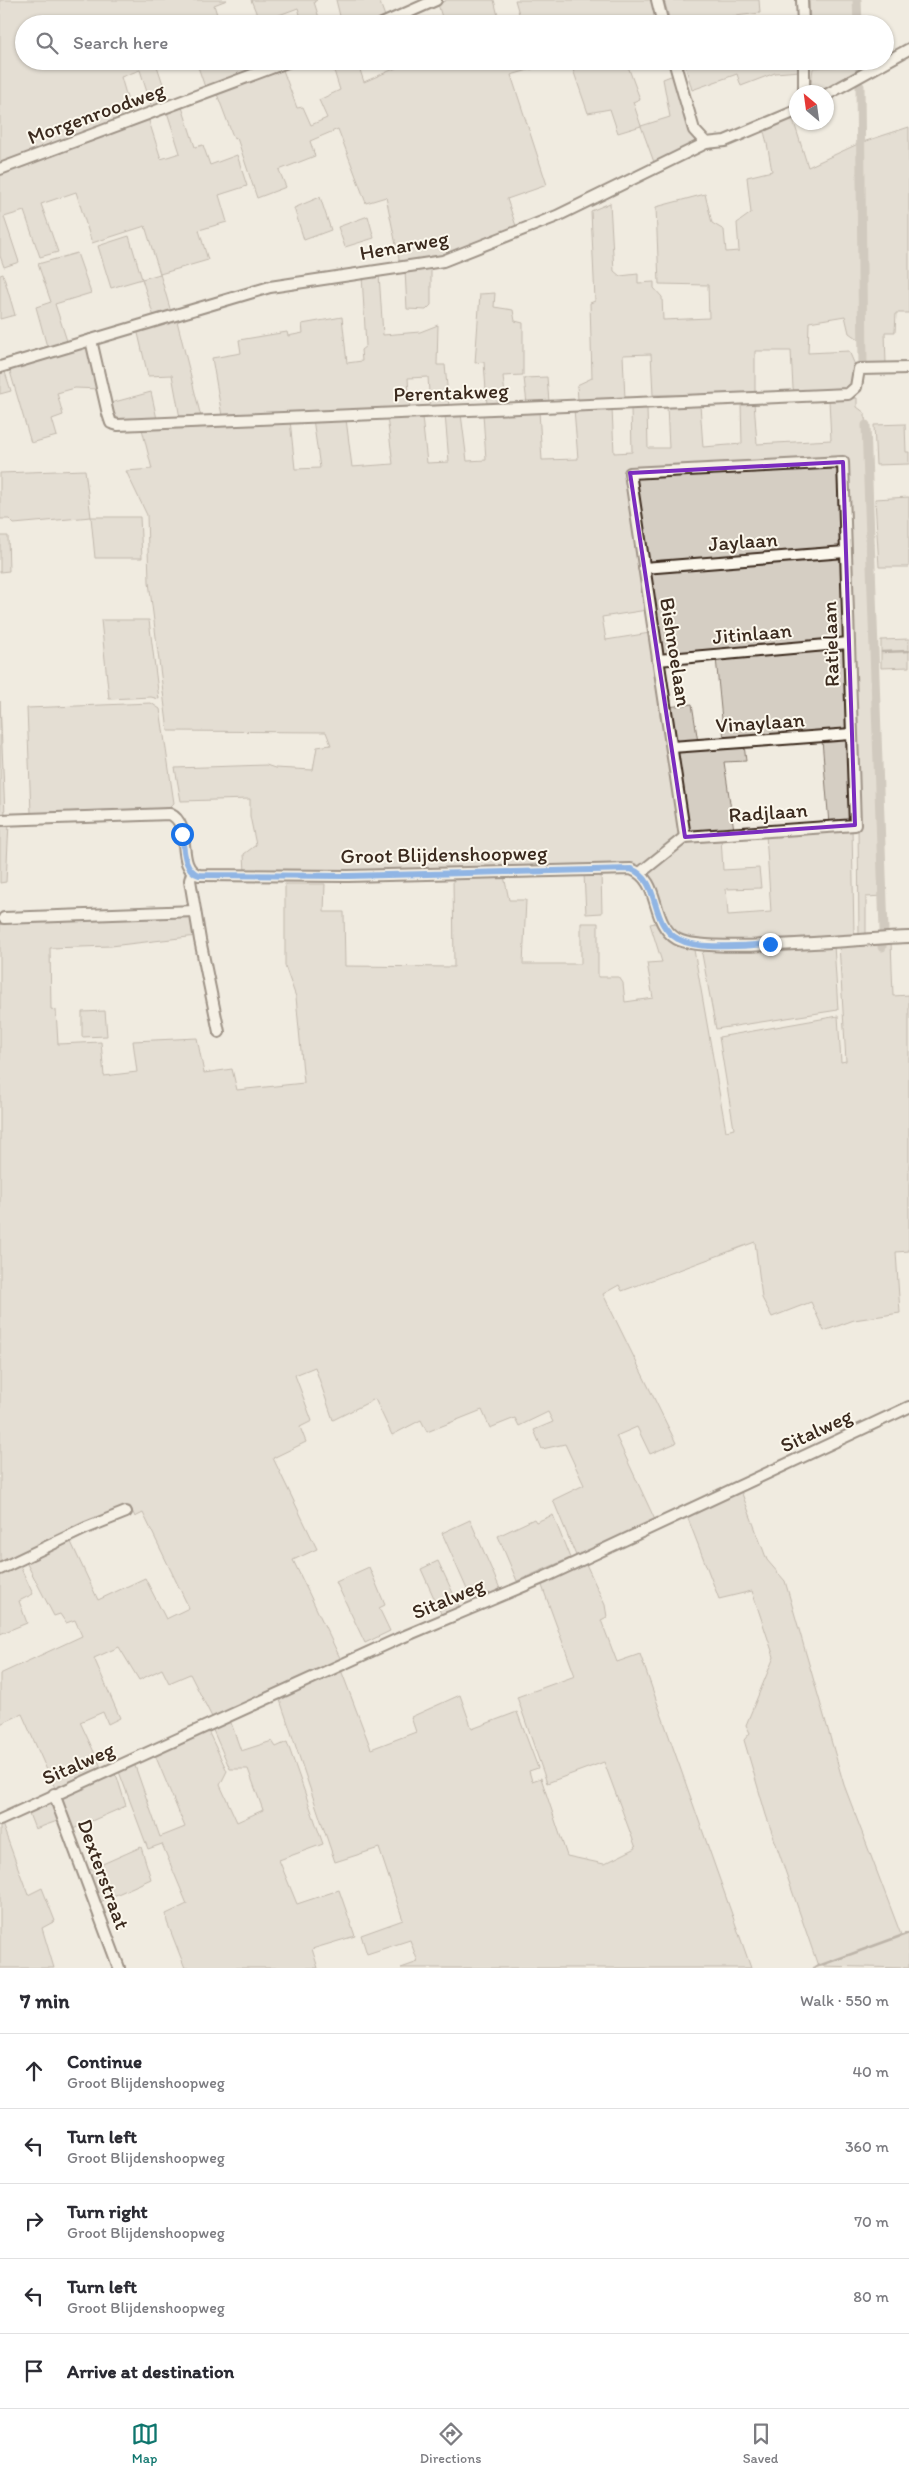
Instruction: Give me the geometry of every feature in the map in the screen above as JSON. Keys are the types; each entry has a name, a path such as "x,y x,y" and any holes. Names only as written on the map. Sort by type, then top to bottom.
{"street":[{"path":"402,15 436,0"},
{"path":"657,0 661,15"},
{"path":"802,0 803,15"},
{"path":"894,58 909,50"},
{"name":"Morgenroodweg","path":"0,169 266,70"},
{"path":"677,70 694,130 706,143"},
{"path":"804,70 804,85"},
{"path":"834,91 872,70"},
{"name":"Henarweg","path":"0,367 275,286 443,261 557,216 706,143 725,141 789,114"},
{"name":"Perentakweg","path":"91,340 108,414 111,423 118,425 848,394 856,387 859,369 909,368"},
{"name":"Ratielaan","path":"630,474 843,462 855,825"},
{"name":"Bishnoelaan","path":"630,474 685,837"},
{"name":"Jaylaan","path":"644,568 845,552"},
{"name":"Jitinlaan","path":"658,660 849,643"},
{"name":"Vinaylaan","path":"672,747 851,734"},
{"path":"0,820 170,814 175,816 181,827 188,866 192,873 190,880 195,911 219,1032"},
{"name":"Radjlaan","path":"685,837 855,825"},
{"path":"685,837 640,873 647,880 658,918 665,929 678,940 687,943 716,945 909,937"},
{"name":"Groot Blijdenshoopweg","path":"192,873 199,875 348,876 620,868 640,873"},
{"path":"4,918 195,911"},
{"name":"Sitalweg","path":"0,1820 398,1639 545,1577 909,1407"},
{"path":"0,1569 86,1528 126,1512"},
{"name":"Dexterstraat","path":"54,1794 119,1968"}],"highlighted area":[{"path":"843,462 855,825 685,837 630,473"}],"shaded area":[{"path":"0,0 227,0 214,5 217,15 15,15 15,70 140,70 121,77 132,115 0,164"},
{"path":"251,0 317,0 314,2 318,15 300,15 298,8 279,15 257,15"},
{"path":"336,0 379,0 385,15 340,15"},
{"path":"447,0 494,0 498,15 441,15 438,4"},
{"path":"515,0 654,0 658,15 519,15"},
{"path":"664,0 759,0 760,13 744,15 668,15"},
{"path":"809,0 857,0 858,15 810,15"},
{"path":"140,70 158,70 169,102 152,108"},
{"path":"199,70 259,71 206,90"},
{"path":"283,70 297,108 303,107 311,125 327,118 319,100 340,90 334,70 360,70 364,82 391,70 528,70 511,75 547,185 507,199 517,229 444,260 400,264 386,197 366,203 338,129 310,141 315,156 279,170 286,187 257,198 237,138 234,139 217,94"},
{"path":"573,70 629,70 640,99 633,102 641,126 618,133 610,109 588,113"},
{"path":"686,70 800,70 775,73 741,86 737,74 692,90"},
{"path":"813,70 860,70 860,74 834,86 811,85"},
{"path":"676,74 695,142 692,148 655,165 641,126 670,117 663,79"},
{"path":"182,107 195,147 203,145 210,165 237,155 247,186 219,195 227,222 199,230 208,260 160,274 145,226 92,243 76,192 41,204 58,252 40,257 24,211 4,217 19,262 4,267 0,256 0,174 148,118 161,159 180,153 167,112"},
{"path":"789,117 789,130 796,130 808,167 860,143 909,127 909,313 896,313 895,332 885,332 886,364 863,365 863,343 849,333 845,316 809,322 808,353 849,351 857,370 853,389 795,393 793,388 791,351 755,351 755,395 653,395 651,354 623,355 625,399 578,400 577,385 592,378 590,303 595,301 591,211 610,203 614,271 620,276 638,274 638,283 654,282 654,288 662,297 663,320 709,318 708,285 659,284 656,207 705,194 712,223 724,230 726,252 739,251 737,223 751,213 747,177 772,171 763,129"},
{"path":"320,197 331,230 304,240 294,208"},
{"path":"368,216 374,238 345,247 338,227"},
{"path":"129,236 142,279 111,288 98,246"},
{"path":"77,253 91,293 55,304 68,344 48,350 36,307 51,302 38,264"},
{"path":"431,267 431,305 426,310 407,309 405,270"},
{"path":"3,274 15,315 0,319 0,275"},
{"path":"160,274 171,312 154,317 142,279"},
{"path":"379,274 383,335 420,332 438,325 437,365 445,365 449,407 430,408 428,377 408,378 410,410 222,416 212,358 241,353 239,340 287,332 288,336 303,333 302,324 342,317 347,363 362,361 361,350 366,346 362,275"},
{"path":"495,293 494,307 513,310 515,321 523,323 523,375 503,376 506,405 487,405 484,362 475,363 480,294"},
{"path":"176,317 201,417 180,418 172,375 148,376 137,329"},
{"path":"89,344 100,389 75,388 57,393 63,415 52,419 57,436 31,443 9,368"},
{"path":"4,369 11,391 0,394 0,371"},
{"path":"547,377 549,402 527,404 524,378"},
{"path":"151,392 157,419 121,422 114,414 111,403"},
{"path":"857,398 857,407 865,413 883,896 866,897 866,935 859,935 858,824 845,459 628,470 647,610 602,617 606,640 650,633 682,836 639,868 628,864 245,873 244,854 256,845 250,816 250,799 181,801 175,768 266,765 275,768 313,770 317,747 331,745 326,732 168,731 149,582 147,515 126,471 152,469 142,429 290,420 295,469 320,468 313,419 346,419 352,467 393,464 387,417 422,417 427,463 449,462 445,414 461,414 467,461 486,460 483,414 539,411 542,460 578,459 574,409 612,408 614,453 632,452 631,408 647,408 648,448 669,448 667,406 700,405 703,447 742,444 741,403 754,402 757,444 831,440 829,400"},
{"path":"905,424 906,452 909,452 909,464 876,465 874,425"},
{"path":"841,464 842,550 645,565 633,476"},
{"path":"85,470 91,517 14,524 9,519 0,519 0,473"},
{"path":"909,497 909,567 879,567 875,499"},
{"path":"91,517 140,517 142,558 95,558"},
{"path":"0,536 8,536 9,571 0,572"},
{"path":"842,557 846,640 660,656 646,570"},
{"path":"101,620 149,620 159,699 151,697 109,699"},
{"path":"909,639 909,667 881,668 881,640"},
{"path":"846,646 849,732 724,740 716,658"},
{"path":"0,701 5,815 0,815"},
{"path":"151,703 160,709 174,803 169,808 31,813 27,708"},
{"path":"692,704 698,742 674,744 668,707"},
{"path":"849,738 852,822 829,824 822,740"},
{"path":"744,745 746,761 724,762 734,830 688,834 674,750"},
{"path":"9,823 6,882 0,883 0,824"},
{"path":"852,828 854,935 701,942 686,940 668,928 644,873 685,841 721,838 723,870 759,868 761,888 726,889 728,915 771,912 766,834"},
{"path":"601,873 602,913 586,914 584,874"},
{"path":"504,876 509,900 526,900 523,964 581,964 581,923 598,923 598,977 619,977 623,983 625,1002 653,998 647,963 662,962 650,924 655,923 667,937 677,944 694,950 726,1131 734,1129 719,1037 838,1016 841,1062 846,1061 839,944 891,941 893,996 909,995 909,1251 896,1252 900,1313 854,1320 824,1331 811,1302 772,1317 762,1298 755,1242 622,1291 619,1285 603,1294 676,1443 650,1454 637,1427 616,1436 656,1522 577,1558 553,1500 584,1485 565,1444 542,1449 534,1430 553,1422 548,1412 519,1426 515,1418 490,1428 482,1410 427,1432 421,1420 392,1435 375,1399 333,1420 315,1367 295,1375 312,1421 300,1427 306,1442 273,1458 317,1549 293,1560 341,1660 213,1719 190,1674 169,1683 162,1669 139,1680 119,1647 94,1658 120,1718 108,1724 103,1712 80,1722 101,1767 55,1788 22,1714 0,1724 0,1674 82,1636 75,1620 66,1623 60,1614 54,1616 26,1562 70,1540 98,1600 145,1578 166,1619 189,1608 143,1513 135,1517 130,1506 0,1566 0,921 193,912 197,936 111,946 50,948 51,1009 56,1010 58,1044 101,1042 104,1076 137,1072 133,1041 197,1038 204,1073 232,1069 237,1090 304,1083 296,997 285,966 285,884 325,884 324,912 344,912 345,966 454,967 453,877"},
{"path":"834,945 838,1010 716,1029 702,954 706,949"},
{"path":"105,1011 107,1036 82,1037 82,1012"},
{"path":"741,1491 767,1560 785,1581 844,1785 901,1935 909,1933 909,1968 818,1966 766,1815 744,1740 750,1733 746,1725 774,1657 752,1591 719,1599 687,1516"},
{"path":"553,1515 570,1558 517,1581 498,1536 534,1519 536,1522"},
{"path":"470,1520 501,1591 473,1603 442,1533"},
{"path":"438,1561 460,1608 443,1618 421,1569"},
{"path":"19,1564 33,1594 19,1601 27,1623 0,1634 0,1573"},
{"path":"586,1564 605,1605 607,1617 601,1620 617,1662 640,1654 751,1968 401,1968 418,1962 410,1940 367,1954 361,1935 403,1920 379,1848 335,1862 279,1697 341,1670 371,1749 416,1732 411,1717 460,1695 472,1729 517,1712 538,1768 529,1771 532,1781 541,1778 567,1856 604,1864 636,1848 604,1762 547,1783 517,1697 575,1676 541,1583"},
{"path":"369,1567 385,1605 379,1608 390,1631 365,1643 336,1582"},
{"path":"230,1720 241,1751 272,1741 276,1747 287,1742 323,1844 279,1860 297,1904 339,1890 355,1936 312,1949 318,1968 185,1968 167,1922 166,1914 187,1904 162,1844 148,1849 118,1769 134,1763 160,1837 185,1827 155,1755 208,1731 227,1771 220,1785 237,1822 263,1810 248,1769 230,1769 212,1728"},
{"path":"112,1772 117,1777 126,1806 73,1829 68,1825 59,1800 61,1795"},
{"path":"50,1800 55,1804 60,1820 35,1829 28,1811"},
{"path":"2,1824 28,1895 42,1888 55,1921 42,1928 54,1968 0,1968 0,1825"},
{"path":"141,1847 151,1879 100,1902 89,1870"}],"waterway":[{"path":"857,0 858,15"},
{"path":"860,86 863,365"},
{"path":"866,425 884,930"},
{"path":"882,652 909,651"},
{"path":"813,1968 909,1933"}],"route":[{"path":"182,834 188,866 192,873 199,875 348,876 631,869 640,873 647,880 654,898 658,918 665,929 678,940 687,943 716,945 770,944"}]}
